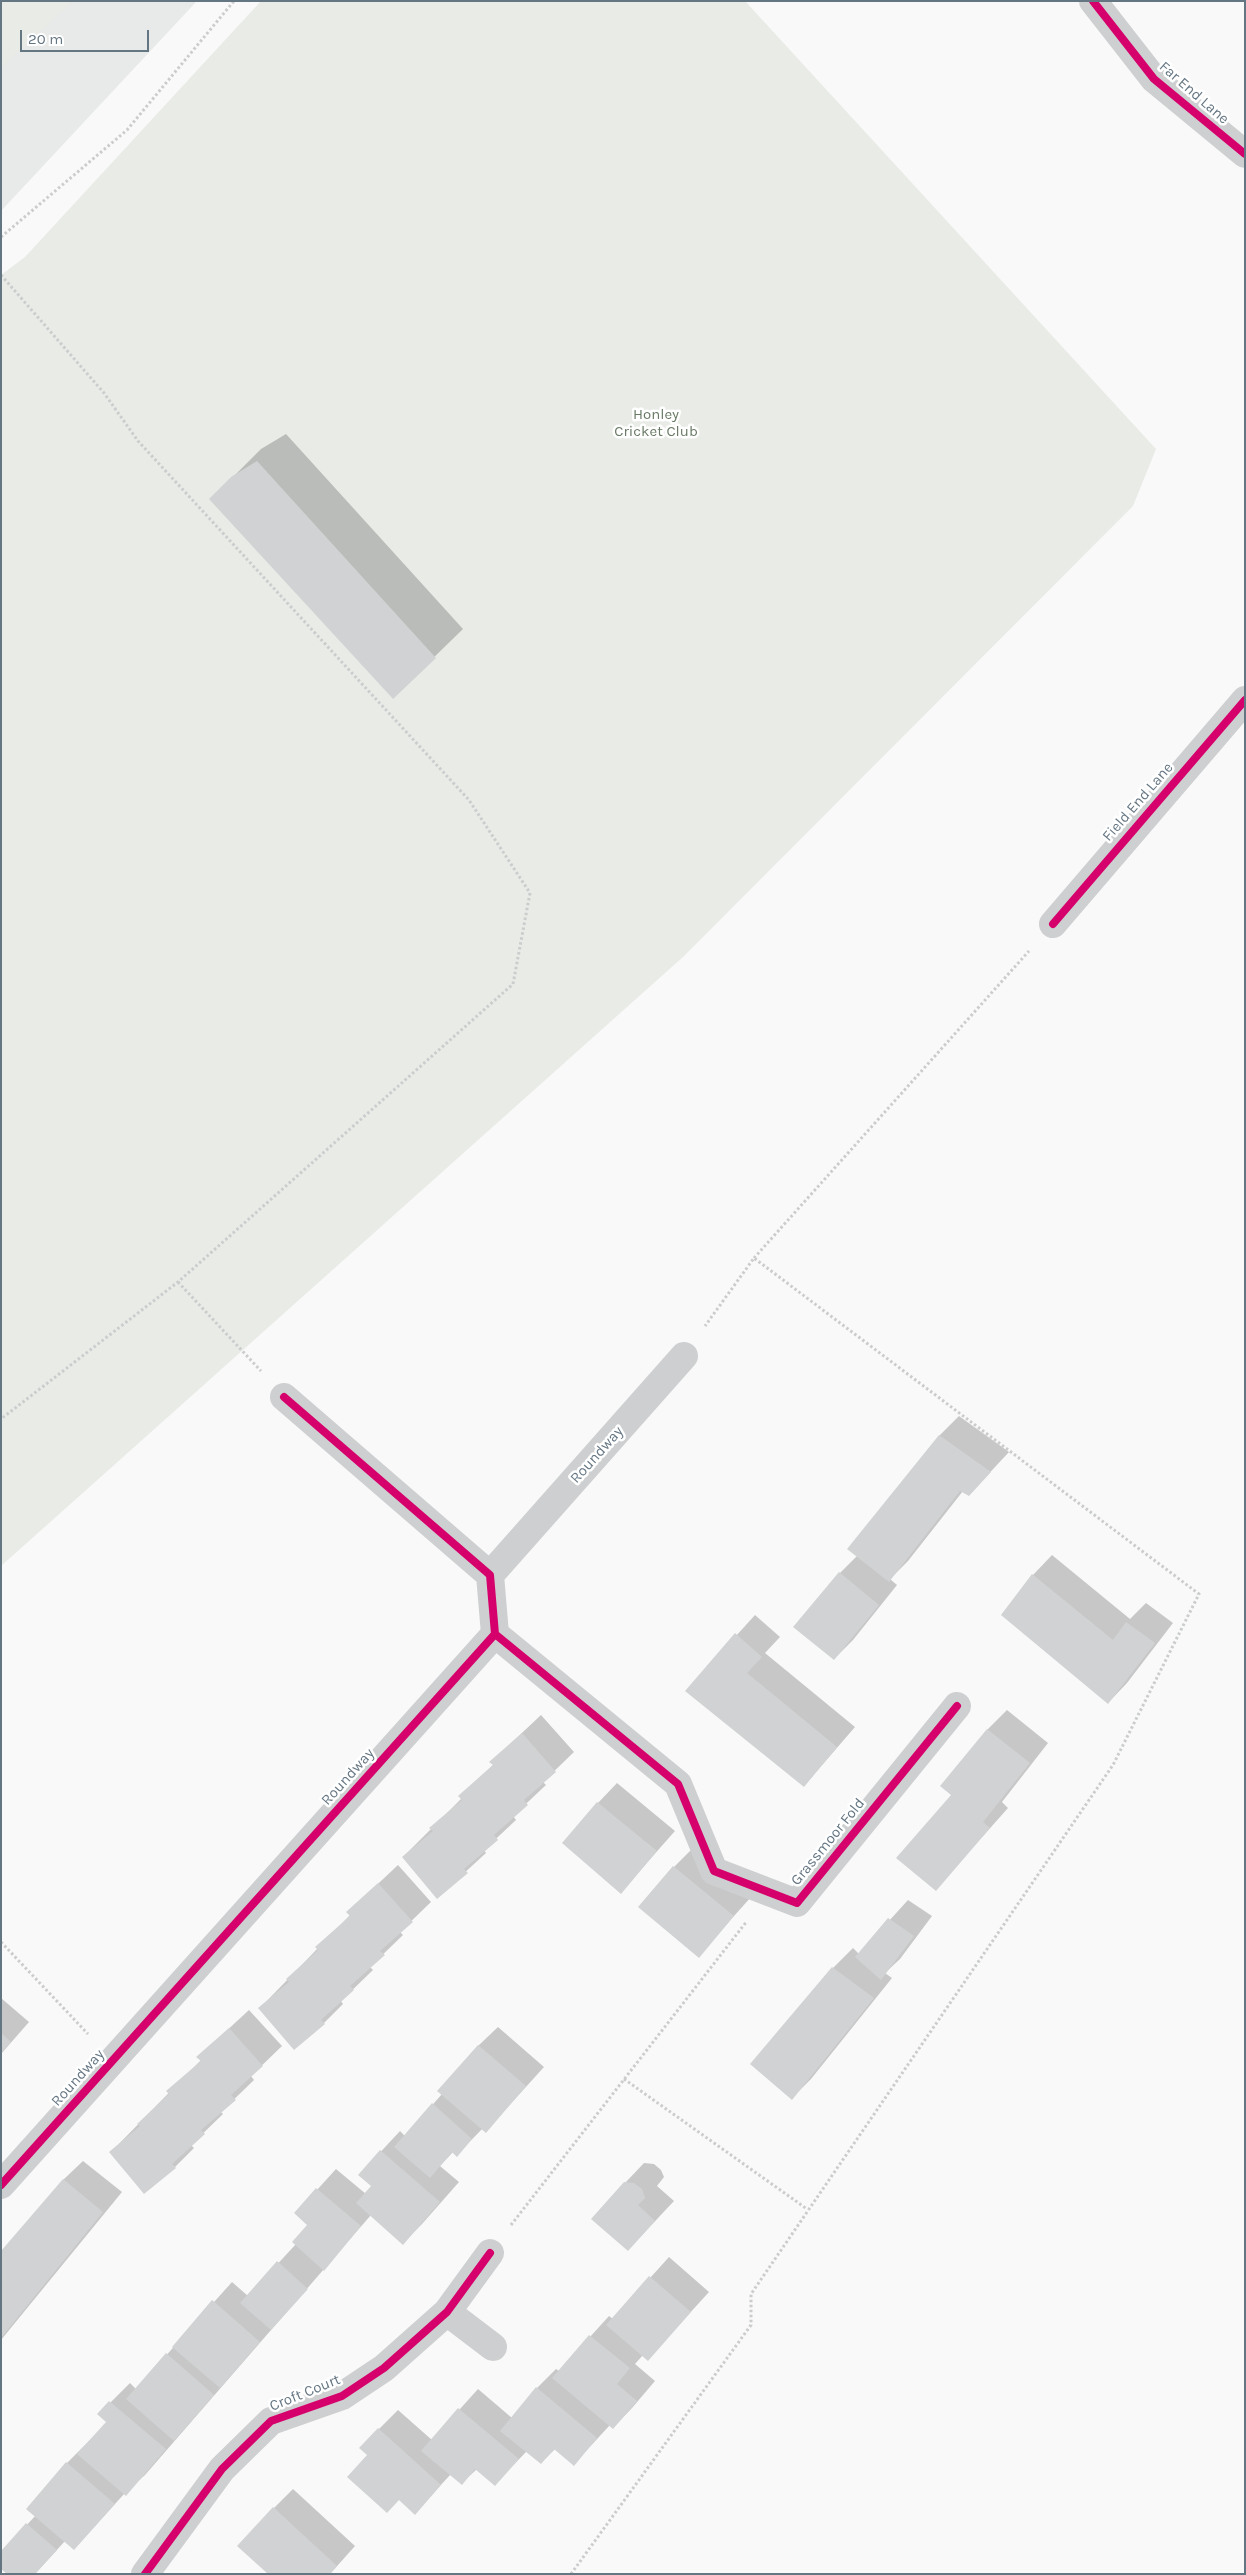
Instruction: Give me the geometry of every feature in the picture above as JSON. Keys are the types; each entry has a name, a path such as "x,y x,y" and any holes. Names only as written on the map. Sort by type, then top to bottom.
{"street":[{"name":"Far End Lane","path":"1093,1 1154,79 1245,154"},
{"name":"Field End Lane","path":"1053,924 1245,700"},
{"name":"Roundway","path":"490,1575 684,1356"},
{"path":"284,1397 490,1575 495,1634"},
{"name":"Roundway","path":"1,2185 495,1634"},
{"name":"Grassmoor Fold","path":"495,1634 678,1784 714,1871 797,1903 957,1706"},
{"name":"Croft Court","path":"145,2574 222,2469 271,2421 342,2396 384,2368 447,2312 490,2253"},
{"path":"447,2312 493,2347"}],"path":[{"path":"1,237 127,130 234,1"},
{"path":"1,275 104,393 138,441 470,800 530,893 513,984 178,1282 1,1419"},
{"path":"684,1356 754,1258 1053,924"},
{"path":"571,2574 751,2325 751,2294 807,2209 1113,1765 1199,1594 754,1258"},
{"path":"178,1282 284,1397"},
{"path":"490,2253 769,1892"},
{"path":"1,1942 112,2061"},
{"path":"624,2079 807,2209"}],"shaded area":[{"path":"1,1 197,1 1,211"}],"green space":[{"path":"1,1 73,1 1,68"},
{"name":"Honley Cricket Club","path":"261,1 745,1 1156,449 1133,506 683,957 1,1566 1,275 25,257","holes":["231,477 393,699 210,499"]}],"building":[{"path":"257,461 436,658 393,699 209,499 231,477"},
{"path":"939,1435 991,1472 969,1496 960,1491 889,1582 847,1549"},
{"path":"839,1572 879,1605 834,1660 793,1627"},
{"path":"1032,1574 1113,1640 1126,1622 1155,1643 1108,1704 1001,1615"},
{"path":"735,1633 762,1657 747,1673 837,1747 804,1787 685,1691"},
{"path":"987,1729 1030,1763 983,1822 990,1828 936,1891 896,1858 951,1795 940,1786"},
{"path":"522,1733 556,1772 524,1800 528,1805 494,1835 498,1840 464,1869 468,1873 437,1899 402,1857 433,1831 429,1828 462,1800 458,1796 493,1765 489,1762"},
{"path":"597,1802 657,1851 621,1894 562,1843"},
{"path":"673,1866 734,1916 699,1958 638,1907"},
{"path":"378,1883 413,1922 380,1951 385,1955 350,1986 354,1990 321,2020 325,2024 294,2050 258,2008 289,1982 286,1979 318,1950 315,1947 350,1916 346,1912"},
{"path":"888,1918 914,1936 881,1980 855,1957"},
{"path":"832,1967 874,1998 792,2100 750,2064"},
{"path":"229,2028 263,2066 231,2095 236,2100 201,2130 205,2134 172,2164 176,2168 144,2194 109,2152 140,2126 137,2124 169,2094 166,2091 201,2061 196,2057"},
{"path":"1,2033 11,2042 1,2053"},
{"path":"478,2045 526,2086 486,2133 437,2091"},
{"path":"432,2103 472,2139 457,2157 452,2152 430,2178 394,2147"},
{"path":"380,2150 440,2202 403,2245 356,2203 371,2186 358,2175"},
{"path":"63,2179 103,2212 1,2338 1,2251"},
{"path":"624,2182 634,2183 642,2189 645,2198 638,2205 655,2221 628,2251 591,2219"},
{"path":"316,2188 361,2226 324,2271 292,2242 307,2225 294,2213"},
{"path":"277,2261 308,2289 271,2330 240,2303"},
{"path":"649,2276 691,2312 648,2361 606,2325"},
{"path":"212,2300 260,2342 220,2388 172,2347"},
{"path":"589,2335 630,2368 617,2384 637,2401 613,2429 552,2378"},
{"path":"166,2353 214,2395 174,2441 126,2399"},
{"path":"536,2387 597,2438 574,2466 554,2449 541,2464 500,2431"},
{"path":"109,2401 166,2449 126,2496 77,2454 106,2422 97,2414"},
{"path":"458,2408 519,2459 495,2486 475,2469 462,2485 421,2451"},
{"path":"378,2428 441,2485 415,2515 399,2500 387,2513 347,2477 367,2455 359,2448"},
{"path":"66,2462 115,2504 74,2550 26,2509"},
{"path":"273,2507 337,2566 330,2574 268,2574 237,2546"},
{"path":"26,2523 57,2550 35,2574 7,2574 1,2569 1,2551"}],"cycle path":[{"path":"1093,1 1154,79 1245,154"},
{"path":"1053,924 1245,700"},
{"path":"1,2185 495,1634 490,1575 284,1397"},
{"path":"495,1634 678,1784 714,1871 797,1903 957,1706"},
{"path":"145,2574 222,2469 271,2421 342,2396 384,2368 447,2312 490,2253"}]}
